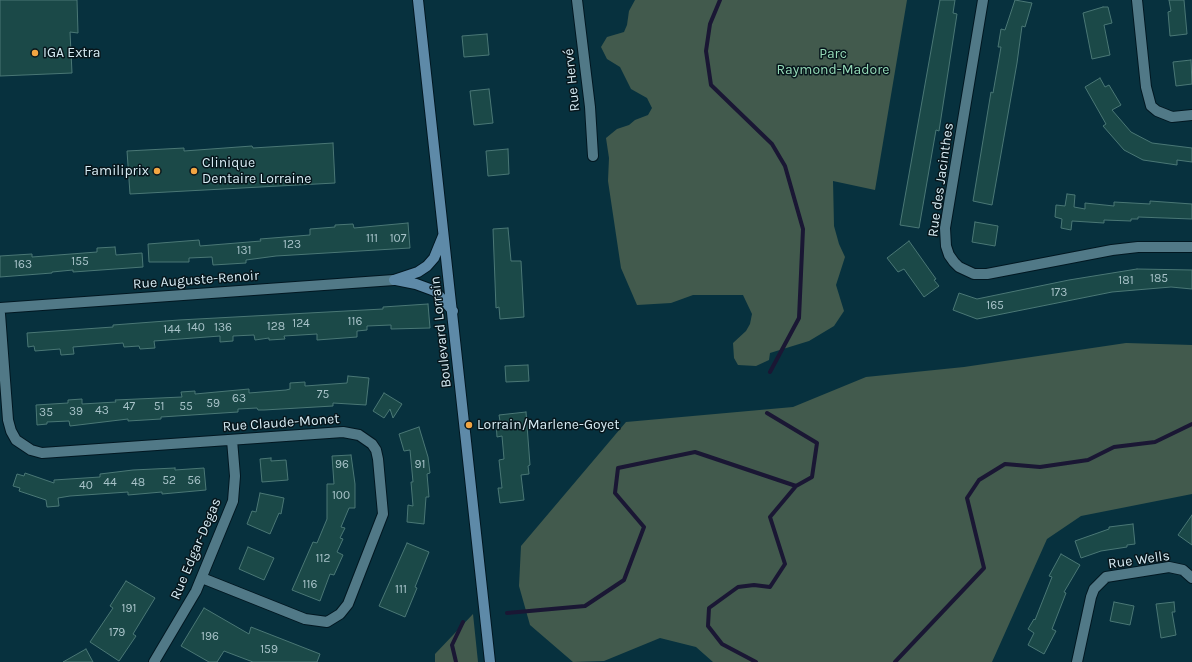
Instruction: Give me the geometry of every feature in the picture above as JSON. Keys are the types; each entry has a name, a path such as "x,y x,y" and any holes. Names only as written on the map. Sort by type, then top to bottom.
{"main road":[{"name":"Boulevard Lorrain","path":"418,0 454,312 490,662"},
{"path":"394,280 418,272 427,266 440,247 444,233"},
{"path":"394,280 416,284 435,291 454,312"}],"street":[{"name":"Rue Hervé","path":"577,0 590,107 593,156"},
{"name":"Rue des Jacinthes","path":"983,0 945,228 948,255 959,267 974,274 987,274 1112,250 1165,246 1192,247"},
{"path":"1138,0 1146,87 1151,106 1157,111 1172,117 1192,115"},
{"name":"Rue Auguste-Renoir","path":"0,308 394,280"},
{"name":"Rue Claude-Monet","path":"0,314 8,420 11,431 16,440 32,450 42,452 343,432 359,435 366,439 376,450 383,514 348,604 340,614 327,622 304,618 202,578"},
{"name":"Rue Edgar-Degas","path":"154,662 173,633 202,578 233,501 235,476 232,440"},
{"name":"Rue Wells","path":"1077,662 1091,597 1094,589 1106,577 1169,567 1183,570 1192,578"}],"green space":[{"name":"Parc Raymond-Madore","path":"635,0 907,0 875,190 833,181 834,226 839,244 845,257 836,285 844,311 834,326 809,341 770,353 769,360 756,366 738,365 734,358 733,343 746,331 750,324 752,314 743,295 693,295 671,303 637,305 621,268 608,181 609,158 606,138 617,129 629,125 635,120 648,115 652,108 647,98 631,89 620,67 607,59 601,47 607,37 624,32 627,25 629,11"},
{"path":"1126,343 1192,345 1192,494 1081,516 1047,539 992,662 713,662 696,647 660,638 604,661 573,662 530,625 519,586 521,546 626,422 793,407 866,377 964,367"},
{"path":"473,614 478,662 435,662 435,654"}],"building":[{"name":"IGA Extra","path":"0,0 77,0 78,33 70,32 72,73 0,76"},
{"path":"940,0 955,0 953,13 957,14 939,131 936,130 919,228 900,225"},
{"path":"1015,0 1032,3 1025,27 1022,26 992,205 973,201 991,92 993,93 1001,47 998,47 1001,29 1005,30"},
{"path":"1169,0 1184,0 1187,34 1170,36 1168,12 1171,11"},
{"path":"1108,7 1112,23 1104,25 1110,55 1092,59 1083,13"},
{"path":"487,34 489,55 464,57 462,36"},
{"path":"1191,60 1192,84 1176,86 1173,62"},
{"path":"1100,78 1105,87 1109,85 1121,105 1112,110 1131,132 1152,143 1192,148 1192,162 1177,160 1177,165 1143,160 1124,150 1103,126 1106,124 1085,87"},
{"path":"489,89 493,123 474,125 470,91"},
{"path":"333,143 335,183 130,194 127,151 184,148 184,151 252,146 253,148"},
{"path":"508,149 509,174 488,176 486,151"},
{"path":"1067,194 1075,195 1074,207 1085,209 1085,203 1114,206 1114,202 1150,204 1150,201 1192,204 1192,219 1138,217 1138,219 1131,219 1131,221 1104,220 1104,223 1072,221 1071,230 1061,228 1062,219 1055,217 1056,205 1065,206"},
{"path":"975,222 998,226 995,246 972,242"},
{"path":"408,223 410,248 276,256 246,260 246,263 213,265 212,257 189,258 189,262 149,262 148,244 199,240 200,246 310,235 310,229 335,227 335,225 353,224 354,228"},
{"path":"508,228 511,261 521,261 524,317 500,319 499,307 496,308 493,229"},
{"path":"909,241 936,279 934,280 939,286 924,297 904,269 898,272 887,258"},
{"path":"115,247 116,255 142,253 143,267 73,272 73,270 0,277 0,256 32,254 32,257 97,252 97,248"},
{"path":"1137,269 1192,270 1192,289 1171,287 1112,292 977,319 953,310 959,293 977,299 1069,280"},
{"path":"428,304 430,328 391,329 391,325 367,326 367,330 357,331 357,337 317,340 317,334 284,336 285,339 269,340 269,338 255,340 254,335 233,336 233,341 220,342 220,336 154,341 155,348 140,349 139,346 124,347 123,343 73,347 74,354 61,355 60,349 35,351 34,346 28,347 27,333 113,327 113,325 179,320 383,309 383,307"},
{"path":"528,365 529,381 506,382 505,366"},
{"path":"348,376 369,378 366,405 333,403 333,406 264,410 258,410 257,408 238,409 238,412 161,417 161,419 128,421 128,419 70,426 69,421 47,422 47,424 37,425 36,405 68,403 68,400 82,399 82,404 116,402 115,400 182,397 181,392 195,391 195,394 249,389 249,393 286,390 290,389 290,383 305,382 305,386 347,383"},
{"path":"384,393 402,404 393,418 390,409 384,418 373,411"},
{"path":"526,412 530,465 528,466 529,474 521,475 524,500 500,503 498,488 502,488 499,460 504,459 502,436 497,437 496,422 500,421 499,415"},
{"path":"419,427 428,457 430,473 427,474 429,497 426,497 424,524 407,522 408,505 413,506 411,482 413,482 410,450 404,451 399,434"},
{"path":"351,455 355,484 355,508 349,508 341,527 345,528 340,538 343,539 337,552 343,555 334,575 330,574 320,601 292,590 313,542 317,543 327,519 327,484 334,484 332,456"},
{"path":"271,458 271,461 286,460 288,480 262,482 260,459"},
{"path":"175,468 175,470 204,468 206,490 162,494 162,492 128,495 128,492 70,496 58,498 59,506 47,507 46,500 19,491 20,488 13,486 17,474 24,476 25,473 54,483 54,480 100,477 100,474 133,470"},
{"path":"260,493 284,498 281,514 279,513 270,534 247,524 252,511 256,512"},
{"path":"1192,515 1192,545 1178,535"},
{"path":"1133,524 1135,544 1127,545 1127,547 1101,551 1081,558 1075,541 1109,529 1109,527"},
{"path":"407,543 429,552 415,587 417,588 405,617 379,606"},
{"path":"248,547 274,558 264,580 239,569"},
{"path":"1061,554 1080,565 1064,592 1066,593 1052,629 1056,631 1044,654 1028,645 1034,633 1028,629 1034,619 1035,620 1052,577 1049,576"},
{"path":"126,581 155,598 133,634 136,636 119,661 90,642 113,608 110,606"},
{"path":"1114,602 1134,606 1130,625 1110,621"},
{"path":"1174,602 1175,612 1172,612 1176,635 1161,638 1156,604"},
{"path":"204,608 249,634 251,627 320,654 317,662 253,662 224,651 217,662 209,662 181,646"},
{"path":"86,649 93,662 63,662"}],"waterway":[{"path":"720,0 710,24 706,51 711,85 772,144 785,166 803,229 799,318 770,372"},
{"path":"756,662 722,644 708,626 709,608 738,587 754,585 770,587 785,564 770,517 796,486 812,477 817,443 767,413"},
{"path":"895,662 984,568 967,498 979,480 1005,464 1040,467 1088,460 1114,447 1155,442 1192,424"},
{"path":"507,613 585,606 624,580 644,527 615,493 618,468 695,452 796,486"},
{"path":"456,662 452,645 463,622"}],"place":[{"name":"IGA Extra","path":"35,53"},
{"name":"Familiprix","path":"157,171"},
{"name":"Clinique Dentaire Lorraine","path":"194,171"},
{"name":"Lorrain/Marlene-Goyet","path":"469,425"}]}
